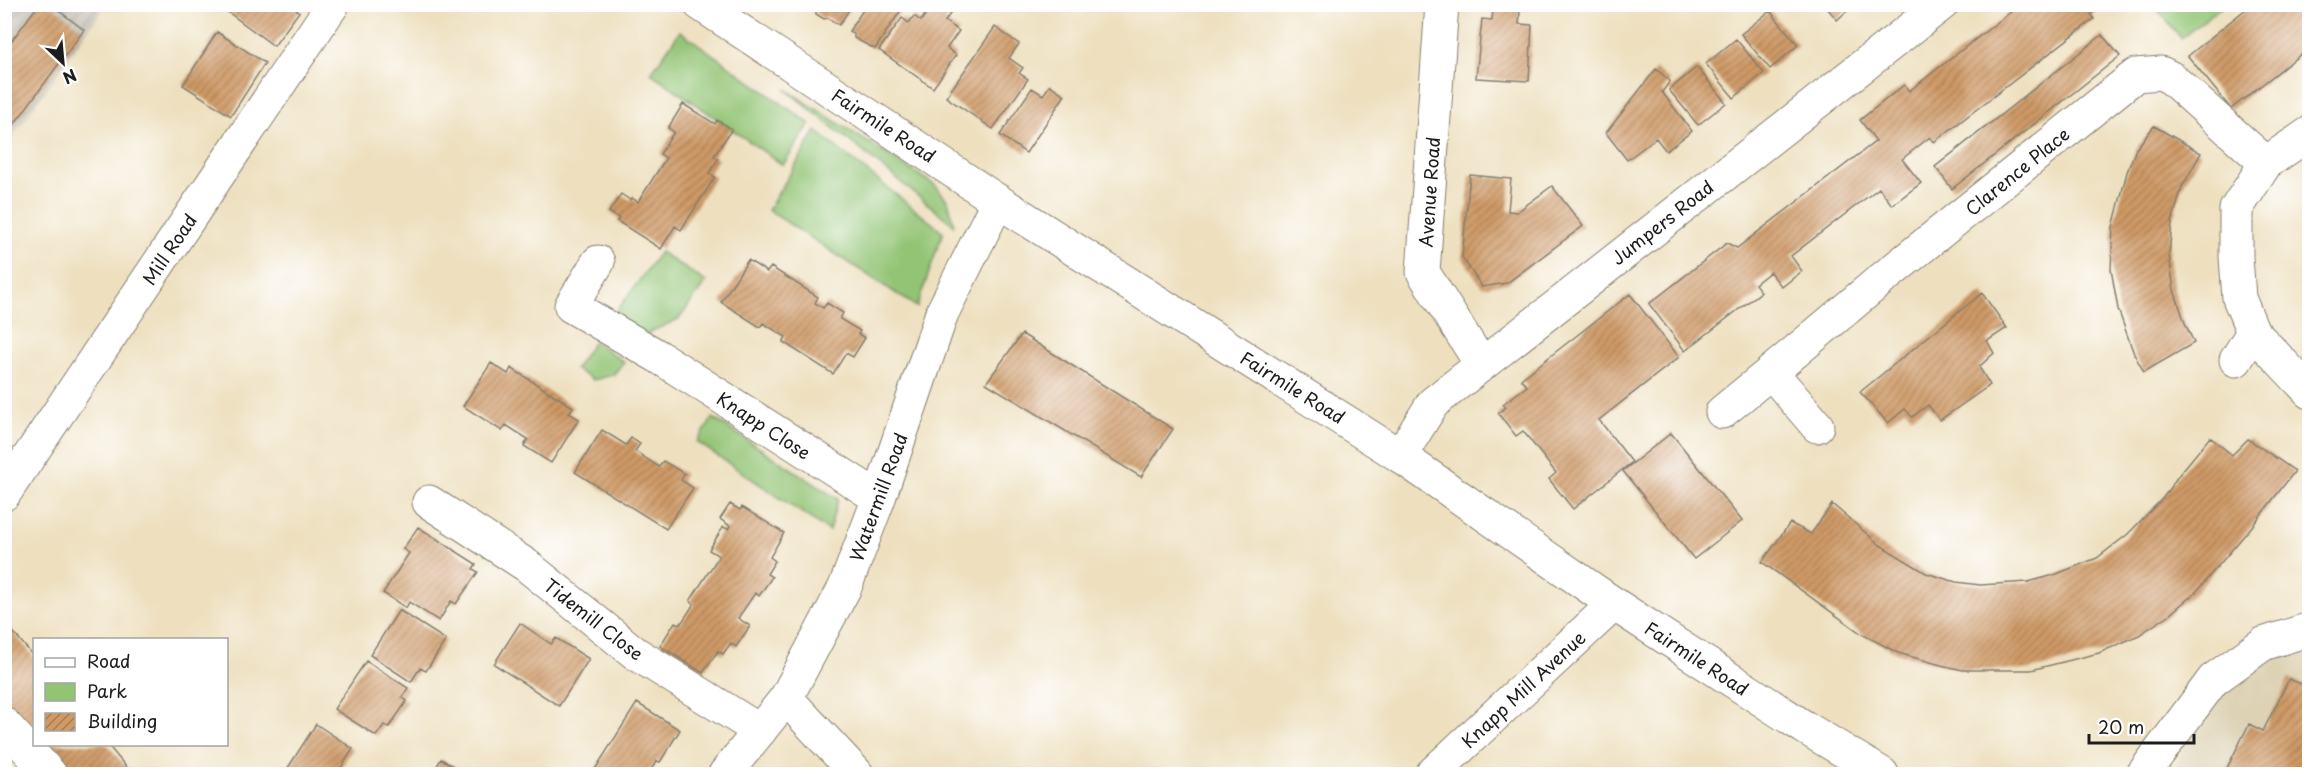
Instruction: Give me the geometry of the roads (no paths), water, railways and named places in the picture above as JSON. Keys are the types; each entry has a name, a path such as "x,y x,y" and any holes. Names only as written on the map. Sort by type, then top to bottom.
{"street":[{"name":"Mill Road","path":"4,494 333,4"},
{"name":"Fairmile Road","path":"700,4 998,201 1400,456 1614,604 1804,727 1882,774"},
{"name":"Avenue Road","path":"1442,4 1423,272 1481,364"},
{"name":"Jumpers Road","path":"1400,456 1433,403 1942,4"},
{"name":"Clarence Place","path":"1722,412 1877,283 2136,75 2161,73 2171,78 2266,163"},
{"path":"2310,133 2266,163 2236,208 2239,298 2253,332 2310,392"},
{"name":"Watermill Road","path":"725,774 786,698 845,587 879,498 942,313 998,201"},
{"name":"Knapp Close","path":"598,262 572,306 650,351 879,498"},
{"path":"2236,360 2253,332"},
{"path":"1771,372 1817,426"},
{"name":"Tidemill Close","path":"429,502 526,565 635,653 760,731"},
{"name":"Knapp Mill Avenue","path":"1432,774 1614,604"},
{"path":"2143,774 2213,681 2263,644 2310,628"},
{"path":"786,698 857,774"},
{"path":"4,724 50,774"}]}
